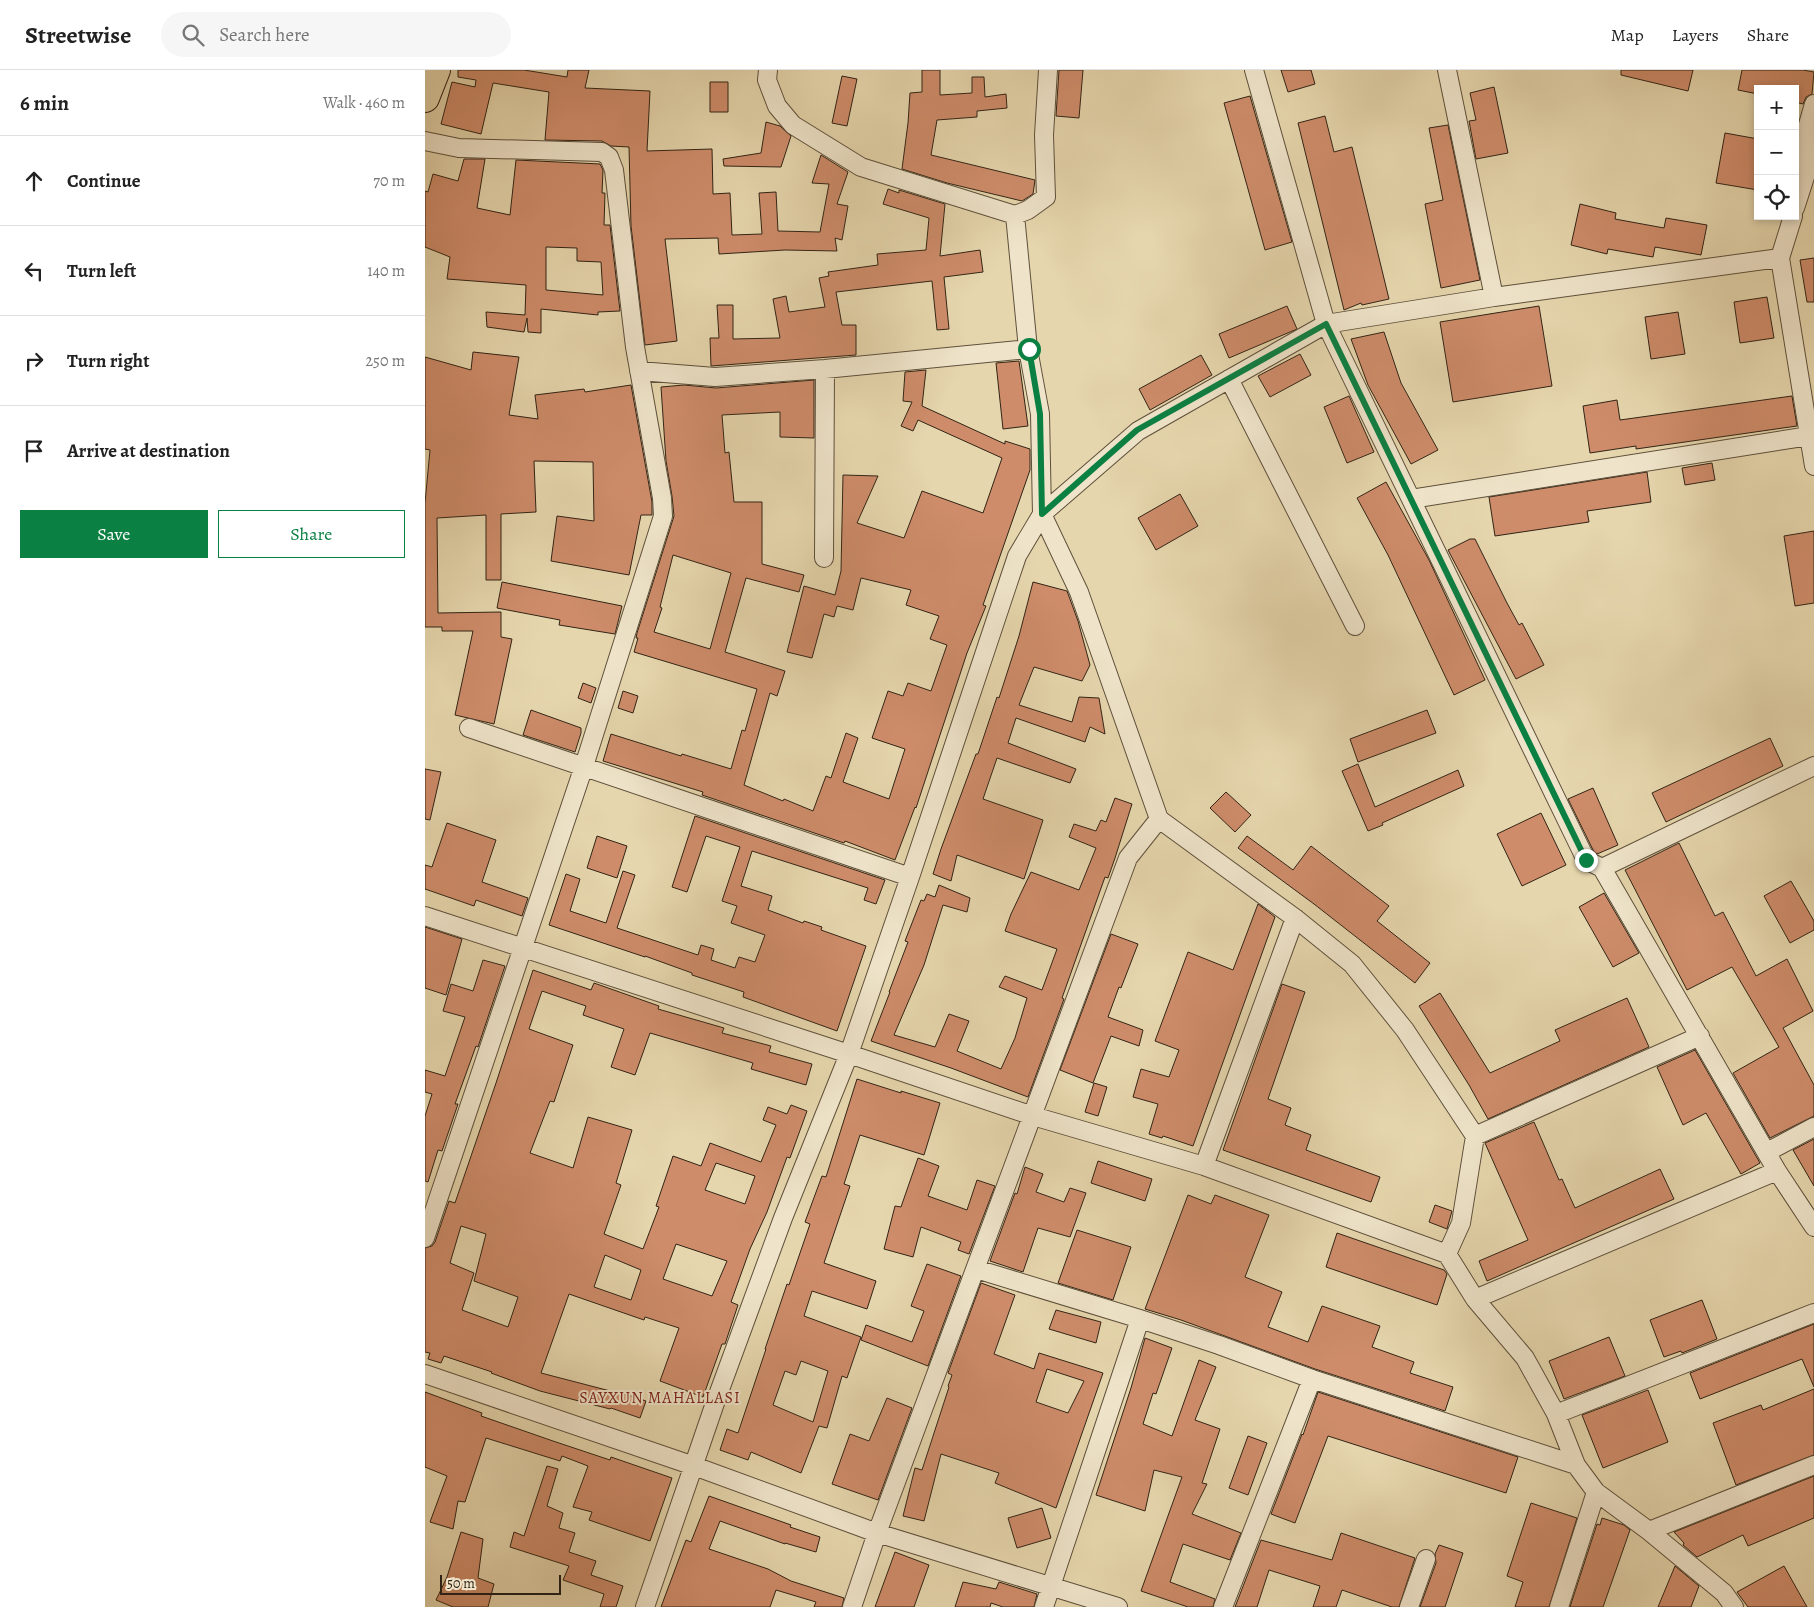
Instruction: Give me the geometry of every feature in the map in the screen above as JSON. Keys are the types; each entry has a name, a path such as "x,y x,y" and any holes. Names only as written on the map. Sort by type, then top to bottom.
{"main road":[{"path":"425,98 436,70"}],"street":[{"path":"768,70 767,80 777,106 793,125 861,167 1015,215 1028,210 1046,197 1044,135 1048,70"},
{"path":"1254,70 1326,324 1586,860 1602,868 1701,1036 1777,1171 1814,1226"},
{"path":"1447,70 1494,297"},
{"path":"1799,199 1809,175 1805,135 1814,104"},
{"path":"425,141 459,148 602,152 609,157 614,170 635,347 662,498 663,516 584,766 425,1238"},
{"path":"1015,215 1029,349 1040,414 1042,514 1079,592 1159,819 1295,918 1352,964 1405,1030 1475,1136 1461,1223 1447,1254"},
{"path":"1792,220 1780,258 1814,466"},
{"path":"645,1607 783,1218 849,1054 911,877 1017,556 1042,514 1137,430 1326,324 1494,297 1780,258"},
{"path":"639,371 715,377 825,370 1029,349"},
{"path":"824,558 825,370"},
{"path":"1229,379 1355,626"},
{"path":"1411,499 1809,436"},
{"path":"469,728 911,877"},
{"path":"1602,868 1814,766"},
{"path":"852,1607 877,1533 1128,858 1159,819"},
{"path":"425,916 1033,1116 1204,1166 1447,1254 1475,1299 1525,1358 1556,1414 1576,1465 1596,1492 1649,1531 1724,1594 1734,1607"},
{"path":"1204,1166 1295,918"},
{"path":"1475,1136 1701,1036"},
{"path":"1767,1152 1814,1127"},
{"path":"1475,1299 1777,1171"},
{"path":"976,1269 1140,1319 1219,1345 1311,1379 1576,1465"},
{"path":"1556,1414 1814,1313"},
{"path":"1044,1607 1140,1319"},
{"path":"425,1374 694,1466 877,1533 1118,1607"},
{"path":"1223,1607 1311,1379"},
{"path":"1649,1531 1814,1465"},
{"path":"1559,1607 1596,1492"},
{"path":"1409,1607 1426,1559"}],"building":[{"path":"458,70 524,70 567,77 568,70 589,70 585,88 650,91 647,151 712,149 713,194 730,193 732,235 762,234 759,193 776,192 778,231 820,232 829,184 812,183 821,155 848,172 837,204 848,206 842,240 835,238 837,251 785,250 719,254 718,238 665,239 677,341 645,345 631,226 629,147 611,146 602,141 545,140 549,92 493,83 481,134 441,124 452,82 475,87 476,80 458,77"},
{"path":"922,70 940,70 940,95 972,93 972,77 984,77 985,97 1006,94 1007,108 977,111 977,117 937,120 931,155 1035,180 1033,194 1022,201 947,183 902,169 910,93 922,92"},
{"path":"1059,70 1083,70 1079,118 1056,116"},
{"path":"1281,70 1311,70 1315,84 1288,92"},
{"path":"1621,70 1693,70 1688,91 1621,75"},
{"path":"1742,70 1803,70 1814,72 1812,94 1806,97 1803,104 1799,103 1799,85 1754,85 1754,93 1738,90"},
{"path":"842,76 857,79 847,126 832,123"},
{"path":"710,82 728,82 728,112 710,112"},
{"path":"1494,87 1508,153 1476,159 1469,121 1476,120 1470,93"},
{"path":"1250,96 1292,242 1265,250 1224,103"},
{"path":"1325,116 1334,152 1352,147 1389,299 1362,305 1361,303 1344,310 1298,123"},
{"path":"766,122 780,126 791,136 781,167 724,166 723,159 761,153"},
{"path":"1448,125 1480,280 1441,288 1425,204 1443,200 1429,128"},
{"path":"1725,133 1754,138 1754,189 1716,183"},
{"path":"464,159 485,159 477,208 510,215 516,160 600,164 603,170 602,193 605,193 604,225 610,225 620,311 598,312 598,315 541,309 541,333 528,332 527,318 524,332 487,327 486,312 525,315 526,285 447,279 450,257 425,247 425,191 428,192 433,174 458,181","holes":["546,247 577,248 577,261 601,262 603,295 546,290"]},
{"path":"888,189 899,193 899,190 945,204 940,256 980,250 983,272 944,277 949,329 937,330 932,281 836,292 842,325 856,325 856,355 711,366 710,338 719,338 717,305 733,305 733,339 780,338 773,299 786,296 789,312 825,307 819,278 829,276 828,272 878,265 877,254 926,250 929,218 883,204"},
{"path":"1580,204 1616,213 1615,219 1664,228 1666,218 1707,225 1701,255 1655,247 1653,257 1608,249 1607,254 1571,245"},
{"path":"1814,258 1814,302 1807,302 1800,260"},
{"path":"1767,297 1774,338 1740,343 1734,302"},
{"path":"1287,306 1297,329 1229,358 1219,334"},
{"path":"1539,306 1552,386 1453,402 1440,322"},
{"path":"1678,312 1685,354 1651,359 1645,317"},
{"path":"1384,332 1401,383 1438,450 1411,464 1368,385 1351,339"},
{"path":"473,352 519,357 509,415 538,419 535,395 584,389 585,392 631,385 652,502 652,515 641,515 629,575 551,561 557,516 594,521 593,462 534,461 536,512 501,514 501,580 486,580 486,515 437,518 438,613 501,612 501,637 512,639 494,724 455,715 473,631 442,631 442,627 425,627 425,503 430,450 425,449 425,357 471,370"},
{"path":"1300,354 1311,375 1270,397 1258,376"},
{"path":"1201,355 1212,375 1150,410 1139,389"},
{"path":"1019,361 1028,426 1003,429 996,363"},
{"path":"926,370 922,406 1005,444 1005,441 1030,449 1030,470 983,605 986,606 967,653 916,808 895,860 845,841 844,843 702,795 703,792 603,761 611,734 681,756 682,754 731,769 742,730 745,731 757,689 634,652 638,638 636,638 637,633 674,516 666,461 661,387 684,385 716,388 814,380 814,438 780,437 780,412 722,415 725,453 729,452 734,502 762,502 762,564 804,575 799,592 746,578 725,652 785,671 777,696 770,693 744,785 813,811 826,776 831,778 846,733 858,738 843,782 889,799 905,749 872,738 888,691 903,696 908,683 931,691 947,645 930,639 939,616 906,605 911,590 861,578 853,610 837,606 834,617 824,614 812,658 787,652 804,586 835,595 841,571 843,475 878,476 857,523 904,538 922,491 983,513 1002,458 918,420 913,431 901,426 912,402 903,401 905,372","holes":["673,555 731,573 710,649 654,632 662,608 660,607"]},
{"path":"1349,396 1374,452 1347,463 1324,407"},
{"path":"1792,396 1797,426 1636,449 1636,446 1590,453 1583,406 1617,400 1620,420"},
{"path":"1712,463 1715,480 1685,485 1682,468"},
{"path":"1647,472 1651,502 1587,511 1589,522 1495,536 1489,497"},
{"path":"1386,482 1429,560 1485,680 1454,695 1388,555 1357,498"},
{"path":"1180,494 1198,526 1156,550 1138,518"},
{"path":"1814,531 1814,603 1795,606 1784,536"},
{"path":"1470,539 1475,539 1519,625 1522,623 1544,665 1516,679 1448,550"},
{"path":"502,582 622,606 615,634 559,625 560,620 497,608"},
{"path":"1033,582 1067,591 1078,621 1090,665 1082,681 1034,667 1019,705 1072,722 1079,697 1099,698 1105,734 1090,727 1085,742 1016,718 1008,743 1076,769 1070,783 997,758 983,799 1043,820 1024,879 957,855 951,881 933,874 976,754 978,754 997,697 999,698 1019,636"},
{"path":"583,683 596,688 591,703 578,698"},
{"path":"623,691 638,696 633,713 618,708"},
{"path":"531,710 581,728 575,752 523,735"},
{"path":"1427,710 1436,733 1358,762 1350,739"},
{"path":"1770,738 1783,766 1666,822 1652,793"},
{"path":"1358,764 1375,807 1458,770 1464,786 1368,831 1342,771"},
{"path":"425,769 441,772 430,820 425,819"},
{"path":"1593,788 1618,845 1597,854 1594,852 1568,799"},
{"path":"1226,792 1251,815 1235,832 1210,808"},
{"path":"1115,798 1132,804 1108,878 1105,877 1062,998 1064,999 1028,1097 871,1041 908,942 905,941 921,900 924,901 927,894 935,897 939,885 970,898 967,912 943,905 924,965 894,1035 935,1047 949,1014 969,1021 957,1051 1001,1069 1015,1038 1027,998 999,987 1005,976 1042,990 1057,949 1005,931 1011,914 1031,872 1079,890 1096,848 1069,837 1074,824 1096,831 1101,820 1106,822"},
{"path":"1541,813 1566,865 1522,886 1497,834"},
{"path":"695,816 885,880 876,904 864,900 868,888 752,851 741,886 772,896 768,910 803,923 804,921 822,927 821,930 866,946 837,1031 743,997 744,992 692,975 692,973 645,956 549,925 566,874 580,879 570,911 606,923 623,871 635,875 617,928 698,955 701,945 714,949 711,960 735,968 739,957 755,962 765,935 731,923 737,906 722,901 740,847 706,836 687,892 672,887"},
{"path":"447,823 496,840 482,882 528,898 522,916 476,900 474,906 425,889 425,865 432,867"},
{"path":"597,836 627,846 617,878 587,868"},
{"path":"1247,836 1293,870 1311,846 1389,906 1377,921 1430,963 1415,983 1314,904 1238,848"},
{"path":"1679,843 1715,916 1723,912 1756,976 1787,959 1813,1011 1783,1028 1814,1085 1814,1116 1770,1138 1733,1073 1779,1047 1732,967 1687,990 1625,870"},
{"path":"1791,881 1814,921 1814,930 1790,943 1764,896"},
{"path":"1604,893 1639,953 1613,967 1579,907"},
{"path":"1258,904 1275,917 1193,1146 1163,1136 1162,1138 1149,1134 1158,1104 1133,1097 1141,1069 1169,1077 1179,1050 1155,1041 1188,952 1233,970"},
{"path":"425,927 462,939 446,995 425,988"},
{"path":"1111,934 1138,944 1108,1017 1143,1030 1139,1046 1111,1036 1093,1083 1060,1070"},
{"path":"483,960 505,966 478,1047 476,1046 455,1104 458,1104 442,1151 438,1150 428,1182 425,1181 425,1116 432,1094 425,1092 425,1070 445,1076 465,1017 443,1011 451,984 473,991"},
{"path":"533,970 591,990 594,983 659,1006 658,1009 724,1028 722,1033 771,1046 769,1052 812,1064 806,1085 751,1069 753,1063 650,1033 635,1075 611,1067 624,1029 583,1015 586,1006 542,991 529,1029 573,1045 554,1102 550,1101 530,1153 573,1168 588,1117 632,1130 616,1183 621,1185 604,1234 643,1249 659,1207 656,1206 673,1156 701,1166 710,1143 761,1162 776,1125 763,1120 768,1107 787,1114 791,1105 807,1111 790,1158 787,1157 767,1212 750,1249 731,1302 738,1305 725,1344 722,1344 703,1397 660,1381 679,1328 645,1317 644,1320 569,1294 541,1373 619,1392 646,1401 640,1418 611,1408 540,1391 444,1356 441,1363 428,1359 430,1353 425,1352 425,1248 432,1246 435,1242 449,1201 455,1203","holes":["716,1163 755,1176 745,1204 705,1190","461,1226 486,1234 474,1281 518,1297 508,1327 462,1310 474,1273 450,1263","676,1244 727,1261 712,1296 663,1279","605,1255 641,1270 631,1300 594,1287"]},
{"path":"1282,984 1305,992 1268,1099 1291,1108 1285,1125 1311,1135 1306,1150 1380,1177 1371,1202 1223,1150"},
{"path":"1440,993 1490,1073 1560,1041 1555,1030 1627,998 1649,1047 1488,1119 1469,1085 1419,1006"},
{"path":"1695,1050 1760,1163 1741,1174 1706,1113 1683,1125 1657,1067"},
{"path":"857,1079 940,1103 924,1155 860,1135 844,1184 850,1186 824,1263 876,1281 867,1309 812,1291 804,1316 861,1337 847,1378 842,1376 827,1428 819,1426 801,1473 751,1452 748,1460 720,1450 727,1429 738,1433 787,1284 789,1285 810,1224 805,1222 822,1176 826,1177","holes":["801,1361 828,1371 813,1422 773,1405 785,1371 796,1375"]},
{"path":"1094,1083 1107,1087 1098,1116 1085,1112"},
{"path":"1534,1122 1559,1180 1562,1179 1575,1208 1660,1169 1674,1199 1487,1281 1479,1261 1528,1240 1485,1143"},
{"path":"1814,1139 1814,1186 1793,1150"},
{"path":"918,1158 939,1166 928,1196 967,1210 977,1180 995,1186 969,1254 958,1250 961,1242 921,1227 913,1257 884,1249 895,1206 901,1207"},
{"path":"1098,1161 1152,1179 1145,1201 1091,1183"},
{"path":"1025,1167 1043,1174 1036,1192 1064,1202 1070,1188 1086,1193 1070,1237 1038,1228 1023,1272 990,1261 1015,1193 1017,1194"},
{"path":"1188,1195 1211,1204 1215,1195 1269,1215 1245,1277 1282,1292 1268,1327 1308,1342 1322,1306 1380,1326 1372,1347 1414,1362 1410,1373 1453,1387 1445,1411 1315,1369 1181,1320 1145,1309"},
{"path":"1435,1205 1452,1211 1447,1229 1429,1222"},
{"path":"1077,1230 1131,1247 1113,1300 1058,1283"},
{"path":"1337,1233 1444,1270 1447,1274 1437,1305 1326,1267"},
{"path":"927,1264 961,1276 928,1366 861,1340 866,1325 912,1342 924,1311 911,1306"},
{"path":"981,1283 1015,1295 994,1354 1034,1369 1039,1353 1103,1373 1056,1508 995,1483 999,1473 941,1454 924,1521 903,1516 915,1468 922,1470 949,1387 952,1375 948,1373","holes":["1047,1369 1084,1381 1068,1413 1036,1402"]},
{"path":"1702,1300 1717,1339 1682,1353 1681,1351 1664,1357 1650,1320"},
{"path":"1056,1310 1101,1322 1096,1343 1049,1329"},
{"path":"1814,1324 1814,1387 1802,1359 1700,1399 1690,1373"},
{"path":"1609,1337 1625,1376 1564,1399 1549,1361"},
{"path":"1145,1338 1172,1348 1156,1394 1153,1393 1143,1424 1172,1436 1199,1360 1216,1367 1195,1420 1220,1429 1202,1483 1207,1484 1192,1514 1241,1533 1230,1560 1183,1544 1170,1582 1215,1599 1213,1607 1188,1607 1141,1591 1182,1477 1154,1470 1145,1511 1096,1495 1131,1388"},
{"path":"1814,1389 1814,1455 1736,1485 1713,1423 1761,1405 1763,1410"},
{"path":"1648,1390 1668,1442 1603,1468 1582,1415"},
{"path":"425,1392 482,1413 481,1416 610,1460 611,1457 672,1478 650,1541 589,1520 592,1512 573,1507 588,1466 562,1456 560,1461 486,1438 465,1502 458,1501 453,1529 430,1522 447,1476 425,1467"},
{"path":"1318,1392 1518,1457 1506,1493 1328,1436 1295,1523 1271,1514"},
{"path":"887,1398 912,1408 878,1500 832,1484 850,1434 869,1441"},
{"path":"1248,1436 1267,1443 1248,1495 1229,1488"},
{"path":"547,1466 558,1469 547,1506 563,1513 559,1528 575,1533 569,1552 596,1561 591,1575 623,1586 616,1607 600,1607 604,1594 563,1580 569,1566 510,1547 514,1532 524,1536"},
{"path":"1814,1476 1814,1518 1748,1546 1743,1535 1697,1557 1683,1545 1684,1543 1674,1532"},
{"path":"709,1496 820,1537 816,1552 785,1544 720,1521 709,1549 768,1569 791,1581 844,1598 842,1607 814,1607 816,1602 776,1590 770,1607 661,1607 686,1540 691,1542"},
{"path":"1531,1503 1577,1518 1549,1607 1515,1607 1523,1582 1507,1576"},
{"path":"1042,1508 1051,1538 1017,1548 1008,1518"},
{"path":"1602,1518 1624,1525 1630,1530 1603,1607 1570,1607 1597,1524 1600,1525"},
{"path":"461,1532 483,1539 478,1578 494,1584 488,1607 453,1607 436,1600 447,1577"},
{"path":"1341,1533 1415,1558 1399,1607 1392,1607 1342,1590 1336,1607 1313,1607 1320,1586 1269,1570 1257,1607 1235,1607 1261,1540 1332,1560"},
{"path":"1439,1545 1463,1553 1445,1607 1420,1607 1436,1563 1435,1554"},
{"path":"895,1552 929,1565 914,1607 875,1607"},
{"path":"1675,1566 1699,1586 1691,1607 1658,1607"},
{"path":"1784,1566 1807,1607 1748,1607 1737,1592"},
{"path":"963,1582 996,1589 999,1582 1037,1594 1034,1607 1003,1607 991,1603 990,1607 955,1607"}],"district":[{"name":"SAYXUN MAHALLASI","path":"660,1398"}],"route":[{"path":"1029,349 1040,414 1042,514 1137,430 1326,324 1586,860"}]}
